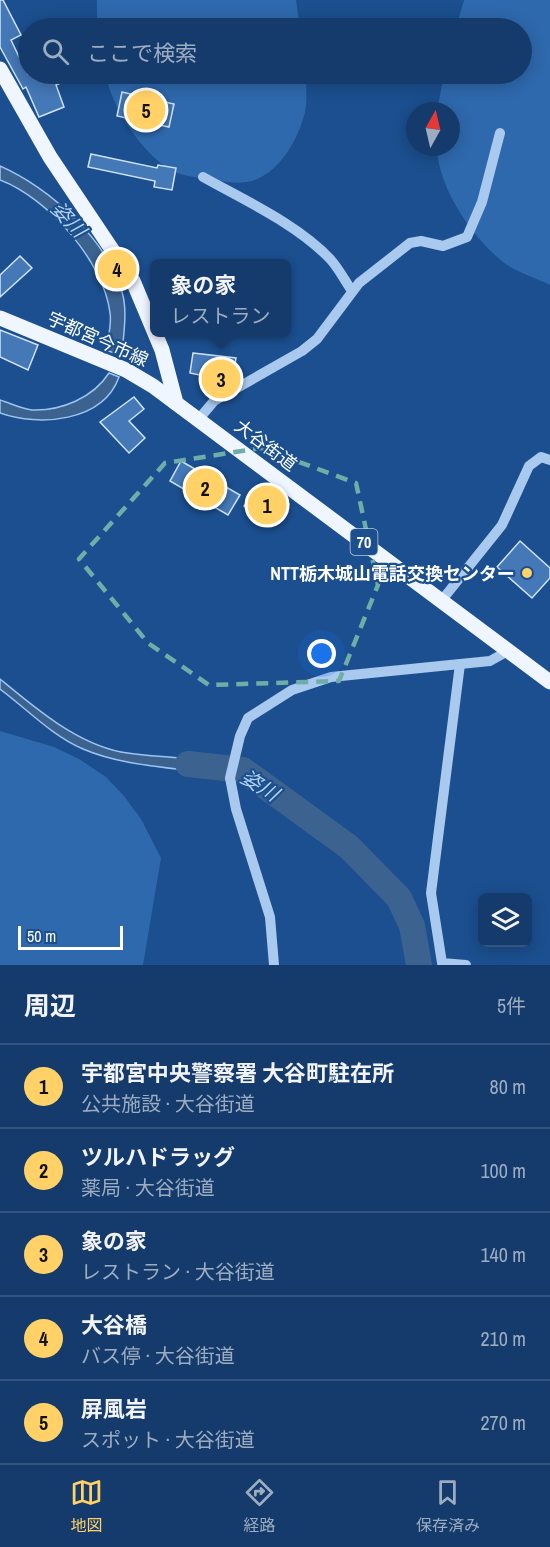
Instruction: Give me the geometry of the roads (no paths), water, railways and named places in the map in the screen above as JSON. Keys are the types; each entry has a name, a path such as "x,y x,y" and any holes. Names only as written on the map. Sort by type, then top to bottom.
{"main road":[{"path":"0,69 50,157 133,281 150,322"},
{"name":"宇都宮今市線","path":"0,318 126,370 176,403"},
{"path":"156,337 176,403"},
{"name":"大谷街道","path":"176,403 550,682"}],"street":[{"path":"198,420 214,401 302,351 317,339 352,291 410,243 421,241 442,246 467,237 482,202 500,133"},
{"path":"203,177 269,214 303,238 330,260 352,291"},
{"path":"442,600 502,525 529,466 541,457 550,459"},
{"path":"274,965 270,917 236,809 230,778 240,736 248,718 292,690 331,677 490,661 508,651"},
{"path":"460,664 431,893 442,964 466,965"}],"water":[{"path":"0,166 37,187 56,201 89,234 103,253 114,272 124,299 122,356 106,350 110,313 106,293 85,253 71,234 37,201 0,180"},
{"path":"109,373 119,377 111,392 99,404 85,412 51,420 33,420 0,413 0,400 32,410 65,405 85,396"},
{"path":"0,679 57,723 88,741 121,752 221,764 220,775 116,760 83,749 50,729 0,689"}],"waterway":[{"name":"姿川","path":"188,764 243,770 349,847 399,898 412,926 419,965"}],"place":[{"name":"屏風岩","path":"146,110"},
{"name":"大谷橋","path":"117,269"},
{"name":"象の家","path":"221,379"},
{"name":"ツルハドラッグ","path":"205,488"},
{"name":"宇都宮中央警察署 大谷町駐在所","path":"267,505"},
{"name":"NTT栃木城山電話交換センター","path":"527,573"}]}
